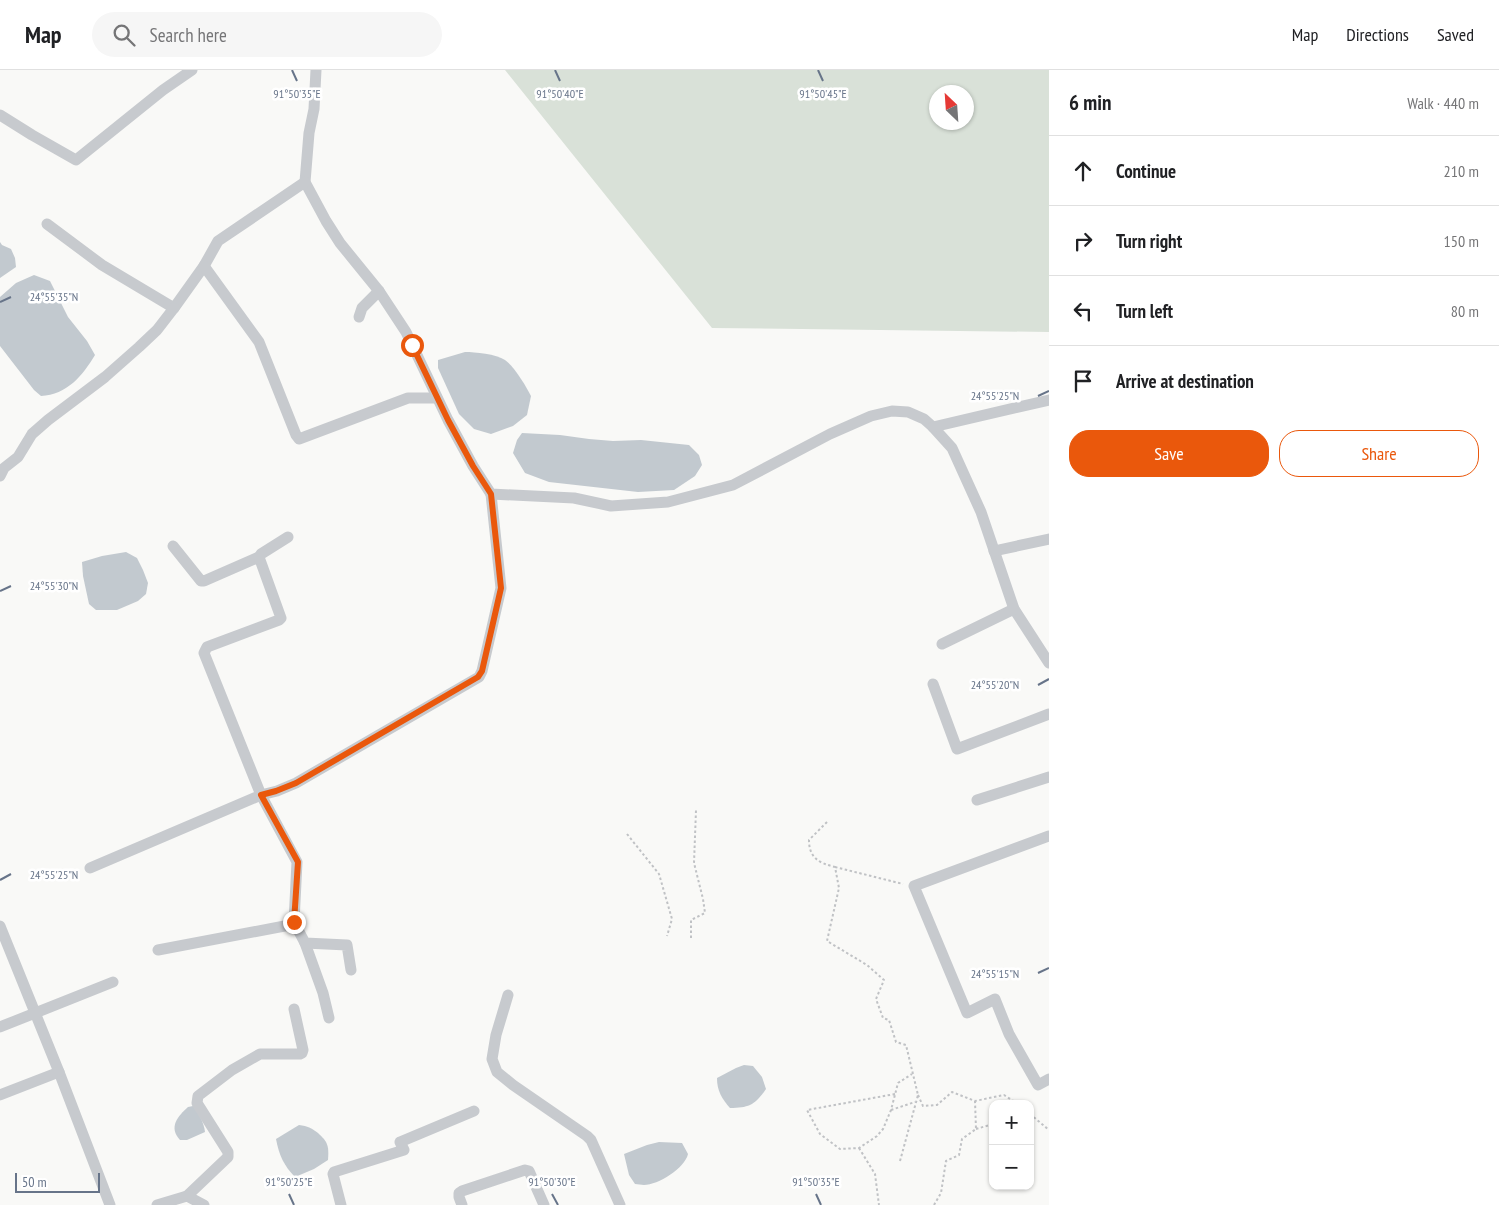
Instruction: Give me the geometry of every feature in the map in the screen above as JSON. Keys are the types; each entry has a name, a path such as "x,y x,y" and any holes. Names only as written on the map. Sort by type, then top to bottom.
{"street":[{"path":"0,115 32,136 76,160 162,90 192,70"},
{"path":"90,868 261,795 296,783 478,677 482,671 501,588 491,494 473,466 437,398 406,332 379,291 340,243 305,182 308,133 314,109 316,70"},
{"path":"0,476 4,468 18,457 32,434 105,377 157,330 204,266 218,241 305,182"},
{"path":"47,224 102,265 174,308"},
{"path":"204,266 259,342 299,439 408,398 437,398"},
{"path":"359,317 362,308 379,291"},
{"path":"934,427 1049,400"},
{"path":"491,494 574,498 611,506 668,502 733,485 830,434 871,416 892,411 908,412 924,419 934,427 952,448 981,512 1014,609 1049,663"},
{"path":"173,546 201,581 204,581 259,557 288,537"},
{"path":"994,551 1049,539"},
{"path":"259,557 281,618 208,647 204,653 261,795 298,862 295,924 305,943 323,993 329,1018"},
{"path":"942,644 1014,609"},
{"path":"933,684 957,749 1049,714"},
{"path":"977,800 1049,777"},
{"path":"1049,836 914,886 967,1013 995,999 1009,1034 1038,1086 1049,1079"},
{"path":"158,950 295,924"},
{"path":"0,926 5,956 35,1014 110,1205"},
{"path":"305,943 347,945 351,970"},
{"path":"0,1027 113,982"},
{"path":"508,995 496,1035 492,1059 497,1072 591,1140 617,1204"},
{"path":"156,1205 187,1196 228,1157 228,1152 198,1103 198,1096 232,1070 260,1054 300,1054 302,1052 294,1009"},
{"path":"0,1095 59,1072"},
{"path":"341,1205 334,1172 404,1150 400,1142 474,1111"},
{"path":"462,1205 459,1193 462,1191 525,1170 529,1171 544,1205"},
{"path":"187,1196 204,1205"}],"path":[{"path":"691,938 691,920 705,913 694,863 696,810"},
{"path":"827,822 809,840 809,849 820,863 914,886"},
{"path":"627,834 659,874 672,920 667,936"},
{"path":"835,867 839,888 827,941 867,965 884,980 876,999 883,1018 889,1020 896,1042 906,1045 918,1095 924,1106 937,1105 952,1092 975,1101 1004,1095 1012,1100"},
{"path":"895,1094 807,1110 820,1134 840,1149 859,1148 877,1136 883,1129 892,1110 898,1083 912,1074"},
{"path":"900,1161 918,1095"},
{"path":"975,1101 976,1130"},
{"path":"892,1110 915,1102"},
{"path":"1034,1117 1049,1130"},
{"path":"934,1205 941,1193 946,1161 959,1155 962,1140 976,1130 989,1125"},
{"path":"859,1148 875,1174 879,1205"}],"shaded area":[{"path":"505,70 1049,70 1049,332 712,328"},
{"path":"0,242 11,249 16,267 0,278"},
{"path":"34,275 50,281 68,317 87,341 95,355 73,383 59,392 41,396 34,390 0,346 0,297 16,283"},
{"path":"465,352 501,358 512,367 520,376 531,396 527,415 513,426 491,434 474,429 459,414 438,368 438,360"},
{"path":"522,433 613,441 641,440 689,445 699,455 702,465 695,476 674,490 638,492 549,482 525,473 513,453 517,440"},
{"path":"126,552 137,558 143,570 148,583 146,594 138,601 117,610 96,610 89,604 82,562"},
{"path":"744,1065 753,1066 762,1077 766,1089 755,1102 747,1106 730,1108 721,1094 717,1078"},
{"path":"193,1106 201,1118 205,1132 187,1140 180,1140 175,1131 176,1122 188,1107"},
{"path":"299,1125 311,1129 324,1139 328,1148 328,1160 314,1169 295,1177 282,1160 276,1139"},
{"path":"659,1142 682,1143 688,1154 686,1159 682,1165 663,1179 650,1184 635,1184 629,1175 624,1154"}],"route":[{"path":"294,922 298,862 261,795 296,783 478,677 482,671 501,588 491,494 448,420 412,345"}]}
